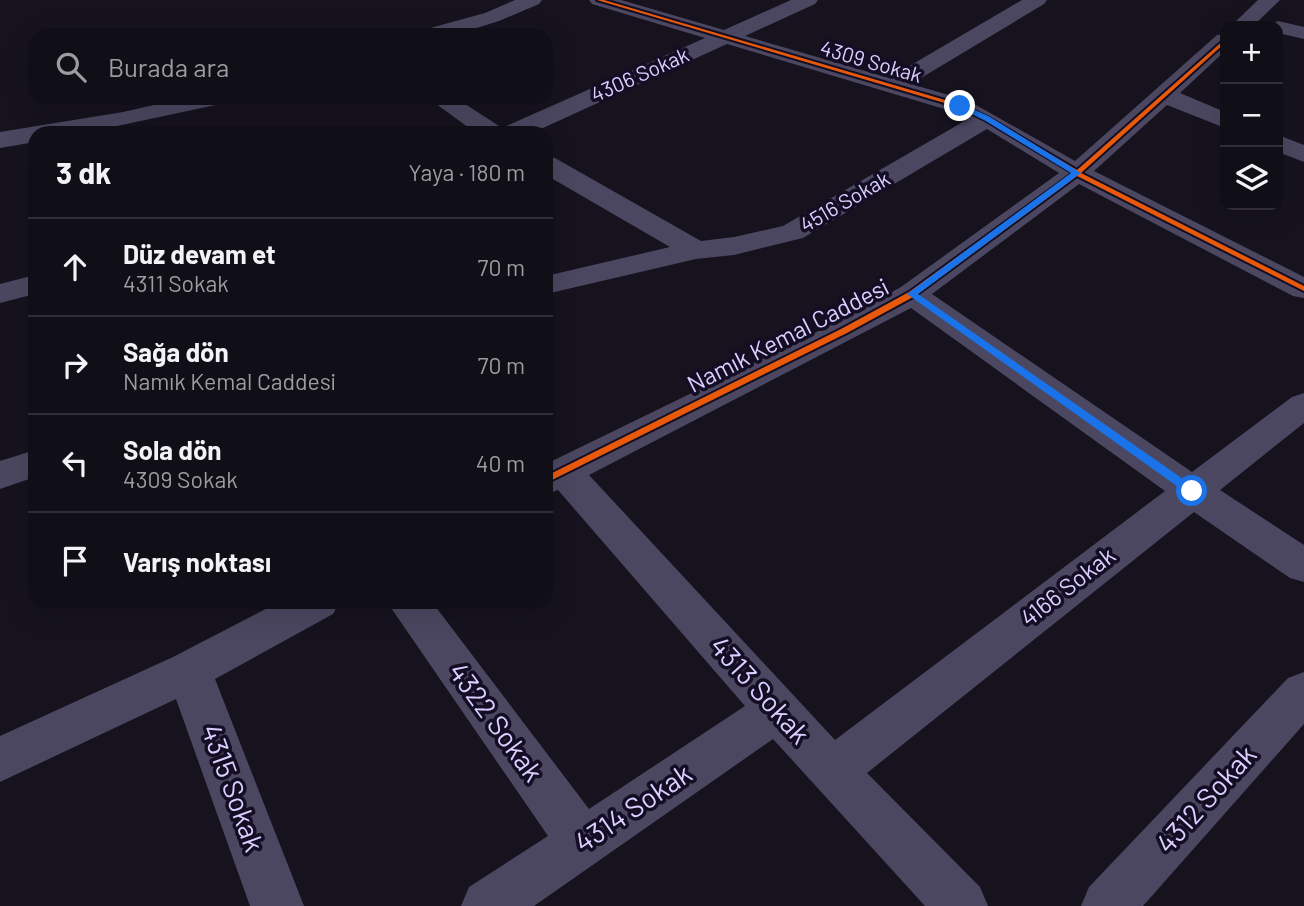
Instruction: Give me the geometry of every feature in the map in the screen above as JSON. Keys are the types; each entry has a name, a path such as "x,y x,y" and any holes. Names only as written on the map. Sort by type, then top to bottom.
{"street":[{"path":"455,28 492,17 532,0"},
{"name":"4309 Sokak","path":"599,0 960,106 987,119 1077,173 1304,289"},
{"name":"4306 Sokak","path":"526,126 808,0"},
{"path":"891,86 1037,0"},
{"name":"Namık Kemal Caddesi","path":"1247,21 1270,0"},
{"path":"1283,28 1304,33"},
{"name":"Namık Kemal Caddesi","path":"554,476 844,331 912,294 1077,173 1220,45"},
{"path":"1164,94 1220,119"},
{"path":"126,126 194,105"},
{"path":"451,105 483,126"},
{"name":"4516 Sokak","path":"553,283 696,250 734,246 793,232 987,119"},
{"path":"0,140 28,135"},
{"path":"1283,145 1304,154"},
{"path":"553,168 696,250"},
{"path":"0,294 28,286"},
{"path":"912,294 1192,491 1304,566"},
{"name":"4166 Sokak","path":"832,771 1304,405"},
{"path":"0,475 28,465"},
{"name":"4313 Sokak","path":"554,476 961,906"},
{"path":"0,760 189,671 305,609"},
{"name":"4322 Sokak","path":"413,609 583,842"},
{"name":"4315 Sokak","path":"189,671 277,906"},
{"name":"4312 Sokak","path":"1108,906 1304,692"},
{"name":"4314 Sokak","path":"488,906 778,710"}],"cycle path":[{"path":"599,0 960,106 987,119 1077,173 1304,289"},
{"path":"553,476 844,331 912,294 1077,173 1220,44"}],"route":[{"path":"960,106 987,119 1077,173 912,294 1192,491"}]}
